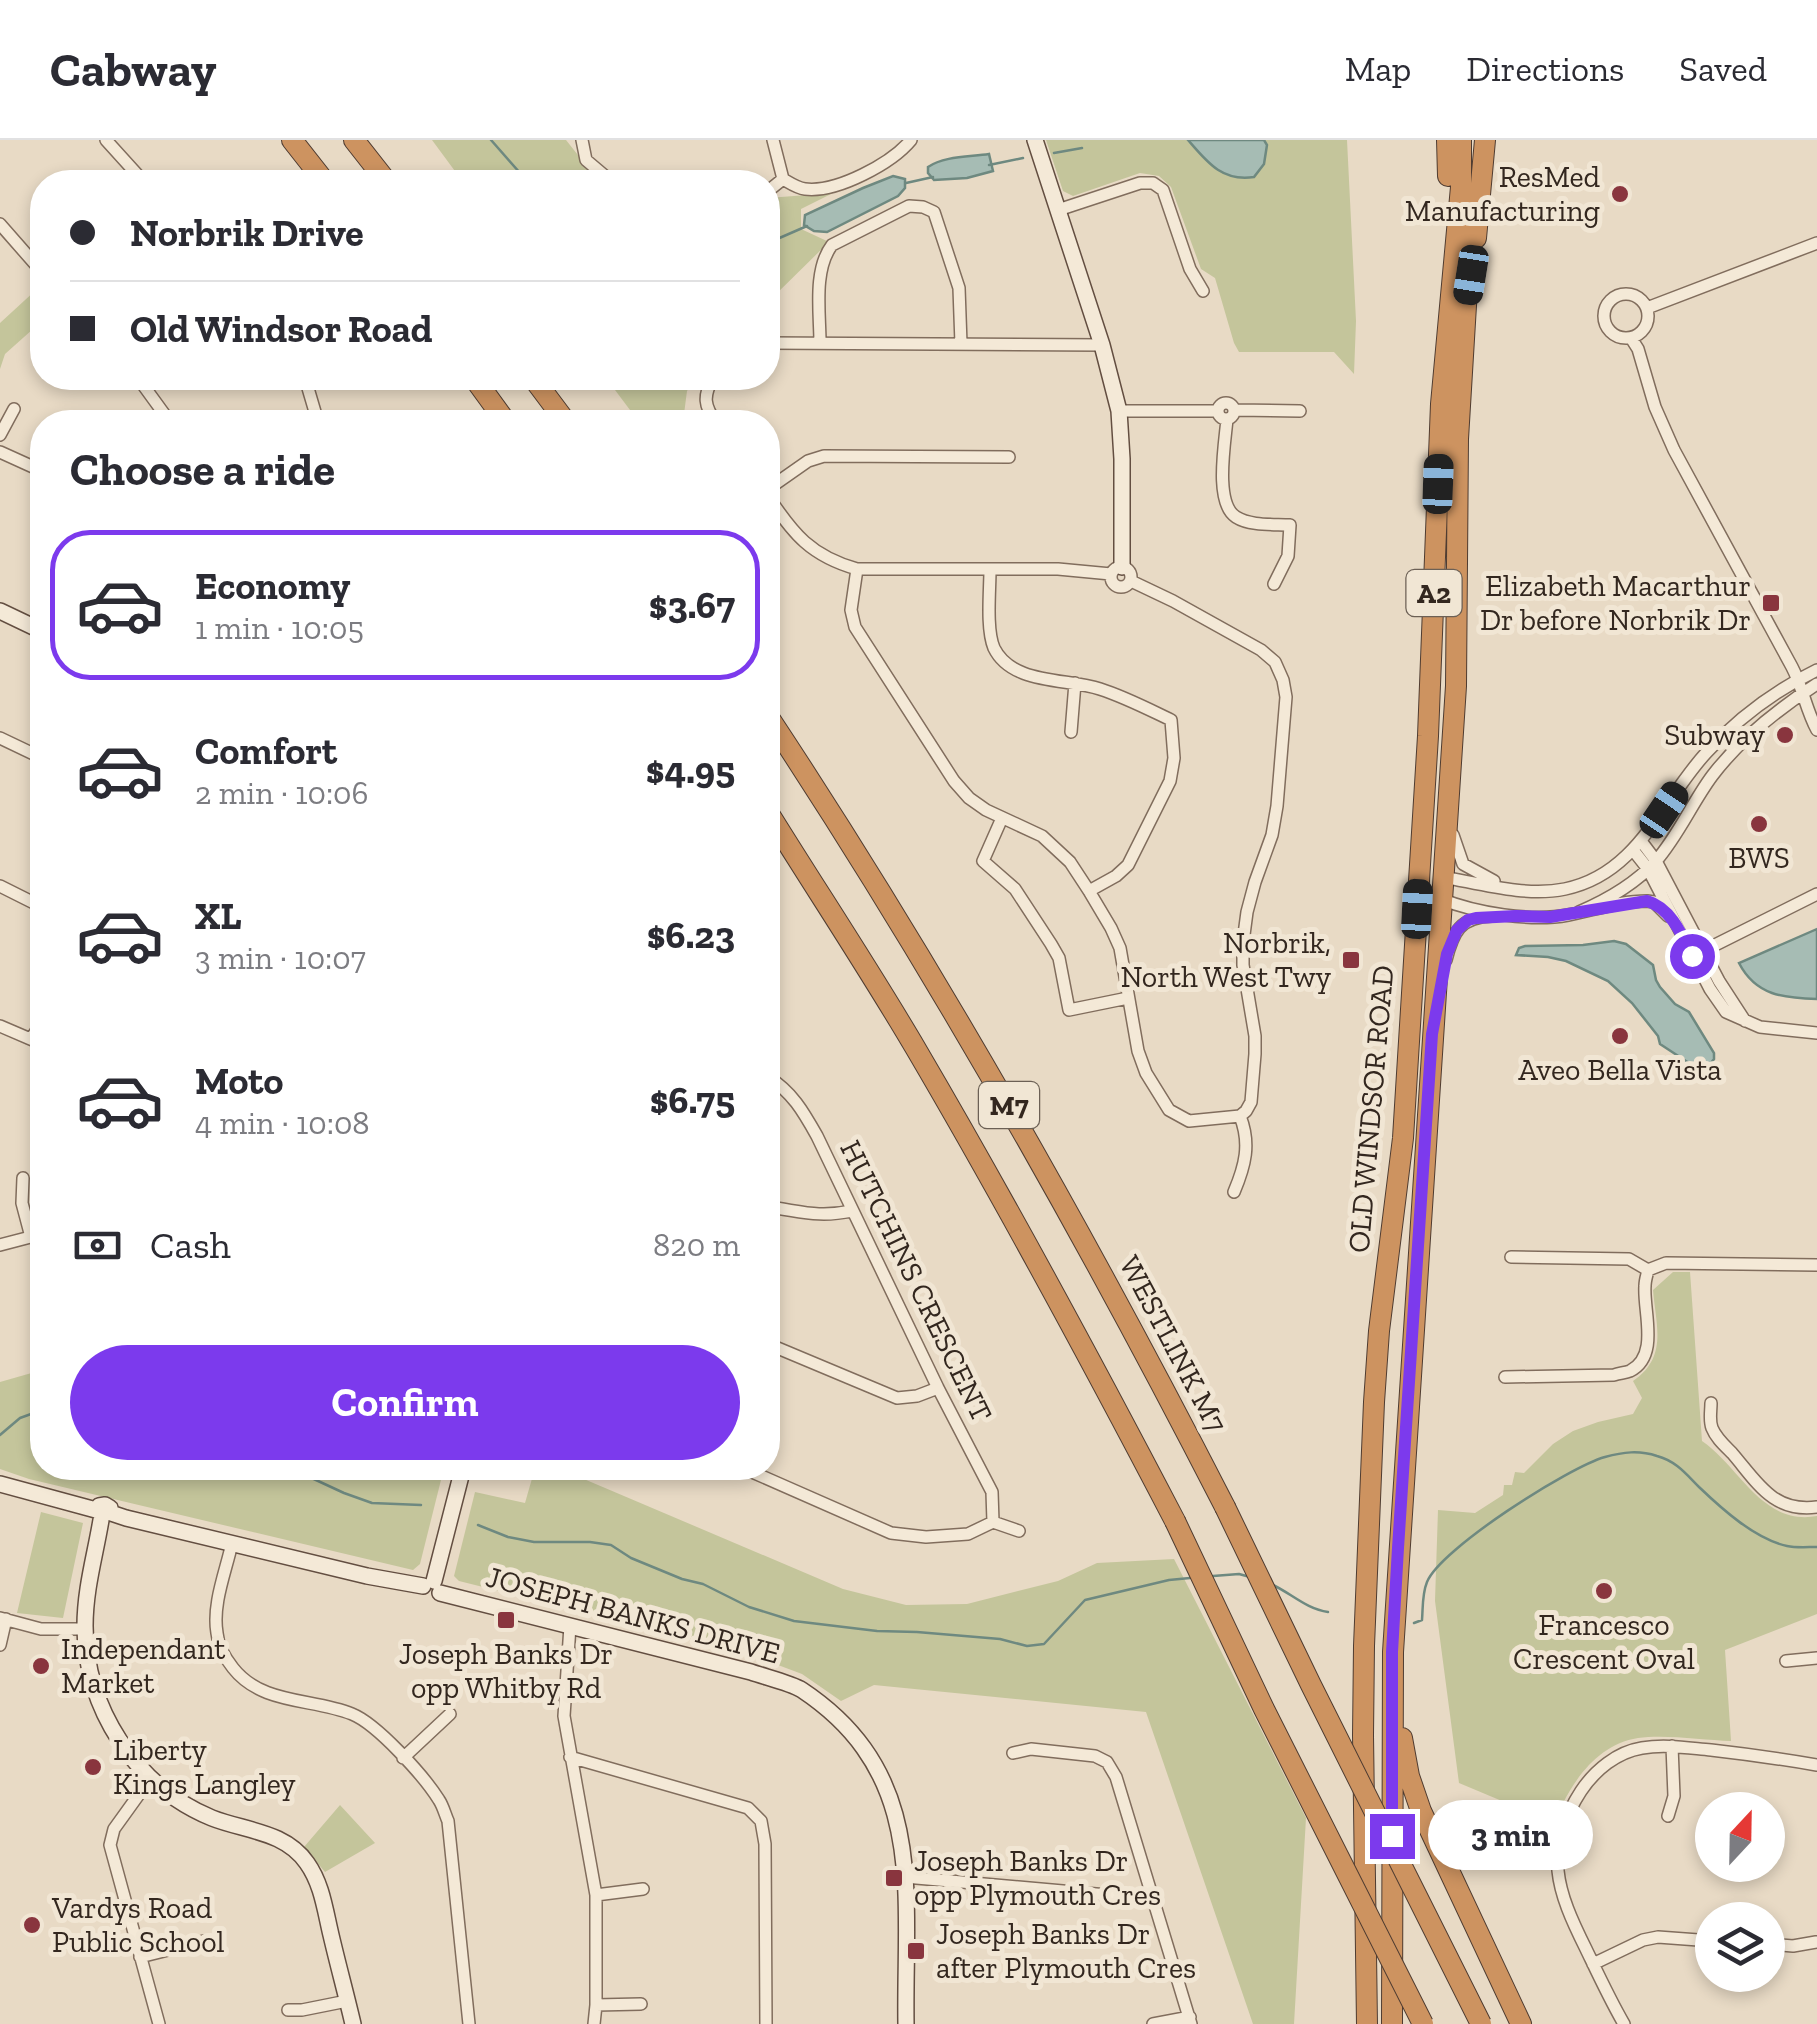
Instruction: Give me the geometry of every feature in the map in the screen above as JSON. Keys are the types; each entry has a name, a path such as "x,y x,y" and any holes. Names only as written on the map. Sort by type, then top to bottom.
{"highway":[{"path":"292,140 316,170"},
{"path":"354,140 377,170"},
{"path":"1447,140 1458,309"},
{"name":"OLD WINDSOR ROAD","path":"1392,2024 1392,1652 1456,686 1461,140"},
{"name":"OLD WINDSOR ROAD","path":"1367,2024 1362,1735 1380,1332 1403,1138 1430,700 1442,404 1458,309 1475,140"},
{"path":"1458,309 1476,240 1485,140"},
{"name":"WESTLINK M7","path":"780,735 999,1088 1136,1334 1482,2024"},
{"name":"M7","path":"780,831 914,1046 1090,1358 1175,1521 1423,2024"},
{"path":"1419,874 1443,877"},
{"path":"1419,874 1430,892 1440,899"},
{"path":"1392,1652 1402,1745 1422,1811 1521,2024"}],"street":[{"path":"106,140 133,170"},
{"path":"582,140 586,160 598,170"},
{"path":"773,140 783,179 807,190 839,186 896,155 911,140"},
{"path":"1035,140 1102,344 1119,412 1121,574"},
{"path":"1058,210 1140,183 1158,186 1166,197 1190,269 1202,291"},
{"path":"820,343 824,256 832,245 909,206 934,212 959,288 961,344"},
{"path":"0,224 30,258"},
{"path":"1646,308 1817,244"},
{"path":"1625,294 1638,299 1646,308 1647,323 1631,338 1613,334 1604,316 1614,298 1625,294"},
{"path":"1631,338 1674,450 1798,680 1817,730"},
{"path":"780,343 1102,344"},
{"path":"0,435 14,409"},
{"path":"1119,412 1300,411"},
{"path":"1226,414 1223,494 1228,510 1243,520 1290,526 1288,556 1274,584"},
{"path":"0,452 30,465"},
{"path":"780,483 808,461 824,456 1009,457"},
{"path":"780,513 790,530 810,548 833,562 856,569 1058,569 1121,574 1262,650 1274,662 1286,697 1272,834 1247,912 1244,965 1255,1054 1251,1102 1240,1116 1189,1121 1170,1110 1138,1051 1120,948 1111,928 1070,862 1056,848 1042,836 986,810 954,781 855,627 852,610 856,569"},
{"path":"990,570 994,647 1014,668 1030,676 1097,688 1171,720 1174,770 1134,857 1123,871 1089,891"},
{"path":"0,611 30,625"},
{"path":"1443,877 1550,891 1604,875 1637,846 1708,751 1739,722 1817,670"},
{"path":"1071,732 1075,683"},
{"path":"1579,912 1604,902 1652,865 1726,759 1757,729 1817,684"},
{"path":"1456,686 1456,848 1463,864 1473,871 1519,889"},
{"path":"1804,693 1817,706"},
{"path":"0,738 30,752"},
{"path":"1002,818 983,861 1014,889 1060,958 1068,1010 1128,998"},
{"path":"1637,846 1745,1020"},
{"path":"1652,865 1678,926 1722,1008 1731,1015 1775,1030 1817,1032"},
{"path":"0,886 30,901"},
{"path":"1703,951 1817,894"},
{"path":"1440,899 1516,916"},
{"path":"1432,1034 1445,965 1457,930 1468,920 1550,917 1647,901 1659,906 1678,926"},
{"path":"0,1026 30,1039"},
{"name":"HUTCHINS CRESCENT","path":"780,1084 802,1109 818,1136 992,1492 993,1522"},
{"path":"1234,1192 1243,1170 1246,1134 1240,1116"},
{"path":"23,1178 22,1203 30,1220"},
{"path":"780,1209 829,1216 852,1211"},
{"path":"0,1245 30,1237"},
{"path":"1510,1257 1630,1259 1648,1270"},
{"path":"1648,1270 1666,1263 1817,1265"},
{"path":"1506,1377 1614,1375 1640,1364 1648,1340 1648,1270"},
{"path":"780,1349 897,1398 938,1388"},
{"path":"1712,1403 1710,1423 1718,1439 1764,1490 1790,1506 1817,1506"},
{"path":"432,1587 460,1480"},
{"path":"770,1480 891,1533 926,1538 968,1534 993,1522 1019,1531"},
{"name":"JOSEPH BANKS DRIVE","path":"0,1484 102,1515 367,1576 432,1587 733,1666 803,1691 861,1744 880,1774 898,1820 906,1877 906,2024"},
{"path":"102,1515 87,1592 85,1628 91,1681 104,1714 150,1779 185,1806 281,1840 307,1863 321,1891 353,2024"},
{"path":"232,1543 216,1627 220,1646 238,1674 272,1696 350,1712 362,1719 378,1731 440,1802 448,1821 468,2024"},
{"path":"0,1645 3,1618 41,1629 85,1628"},
{"path":"570,1626 564,1716 596,1895 594,2024"},
{"path":"1786,1662 1817,1658"},
{"path":"403,1758 450,1714"},
{"path":"1624,2024 1564,1906 1558,1880 1558,1852 1564,1826 1584,1787 1617,1756 1640,1748 1672,1746 1817,1764"},
{"path":"1668,1816 1674,1796 1672,1746"},
{"path":"1013,1753 1031,1749 1095,1756 1107,1762 1116,1777 1191,2020 1153,2024"},
{"path":"570,1757 748,1808 762,1821 766,2024"},
{"path":"150,1779 114,1829 110,1845 160,2024"},
{"path":"906,1877 1152,1899"},
{"path":"596,1895 643,1889"},
{"path":"140,1957 204,1940"},
{"path":"1593,1964 1643,1940 1695,1940"},
{"path":"1785,1945 1816,1942"},
{"path":"288,2010 348,2001"},
{"path":"596,2005 641,2004"}],"green space":[{"path":"432,140 566,140 590,170 454,170"},
{"path":"1046,140 1347,140 1356,321 1354,374 1334,352 1239,352 1215,278 1201,269 1171,187 1159,176 1140,173 1073,196 1063,191"},
{"path":"833,193 801,209 801,229 829,242 780,290 780,197"},
{"path":"30,295 30,332 5,354 0,369 0,323"},
{"path":"615,390 688,390 685,410 630,410"},
{"path":"1673,1272 1690,1272 1702,1441 1766,1504 1798,1517 1817,1516 1817,1614 1725,1650 1731,1741 1660,1737 1622,1742 1583,1772 1552,1829 1538,1825 1521,1809 1459,1783 1435,1601 1438,1510 1475,1513 1503,1495 1504,1485 1512,1485 1515,1472 1524,1473 1553,1444 1573,1431 1633,1414 1642,1398 1633,1381 1644,1372 1656,1351 1653,1290"},
{"path":"30,1373 30,1479 0,1469 0,1382"},
{"path":"33,1480 441,1480 420,1564 413,1570"},
{"path":"532,1480 586,1480 843,1589 906,1605 967,1604 1058,1581 1097,1563 1174,1559 1306,1818 1294,2024 1253,2024 1146,1712 874,1685 841,1701 802,1674 746,1653 459,1581 454,1576 475,1492 525,1503"},
{"path":"41,1512 83,1523 63,1618 17,1613"},
{"path":"340,1805 375,1843 325,1872 304,1847"}],"water":[{"path":"1188,140 1264,140 1264,164 1254,177 1233,176 1209,163"},
{"path":"989,154 993,171 934,180 928,173 928,167 941,161"},
{"path":"893,176 905,179 905,188 898,196 827,232 804,225 805,215"},
{"path":"1817,929 1817,999 1782,996 1762,989 1739,963"},
{"path":"1614,941 1626,944 1653,965 1660,987 1675,1004 1689,1012 1714,1053 1706,1069 1696,1071 1660,1044 1632,1003 1608,981 1566,961 1516,955 1525,946"}],"waterway":[{"path":"491,140 517,170"},
{"path":"1054,153 1082,148"},
{"path":"989,165 1023,158"},
{"path":"906,183 933,177"},
{"path":"780,238 807,226"},
{"path":"0,1435 30,1414"},
{"path":"1414,1623 1422,1620 1427,1582 1455,1550 1536,1492 1588,1464 1618,1454 1644,1453 1664,1458 1763,1537 1787,1546 1817,1547"},
{"path":"316,1480 372,1503 421,1505"},
{"path":"478,1525 534,1542 611,1545 631,1558 703,1584 749,1607 794,1621 1000,1639 1027,1646 1044,1644 1085,1600 1190,1578"},
{"path":"1213,1576 1250,1577"},
{"path":"1271,1584 1328,1612"}],"place":[{"name":"ResMed Manufacturing","path":"1620,194"},
{"name":"Elizabeth Macarthur Dr before Norbrik Dr","path":"1771,603"},
{"name":"Subway","path":"1785,735"},
{"name":"BWS","path":"1759,824"},
{"name":"Norbrik, North West Twy","path":"1351,960"},
{"name":"Aveo Bella Vista","path":"1620,1036"},
{"name":"Francesco Crescent Oval","path":"1604,1591"},
{"name":"Joseph Banks Dr opp Whitby Rd","path":"506,1620"},
{"name":"Independant Market","path":"41,1666"},
{"name":"Liberty Kings Langley","path":"93,1767"},
{"name":"Joseph Banks Dr opp Plymouth Cres","path":"894,1878"},
{"name":"Vardys Road Public School","path":"32,1925"},
{"name":"Joseph Banks Dr after Plymouth Cres","path":"916,1951"}],"route":[{"path":"1392,1836 1392,1652 1432,1034 1452,938 1468,920 1484,916 1565,916 1647,901 1659,906 1678,926 1692,956"}]}
